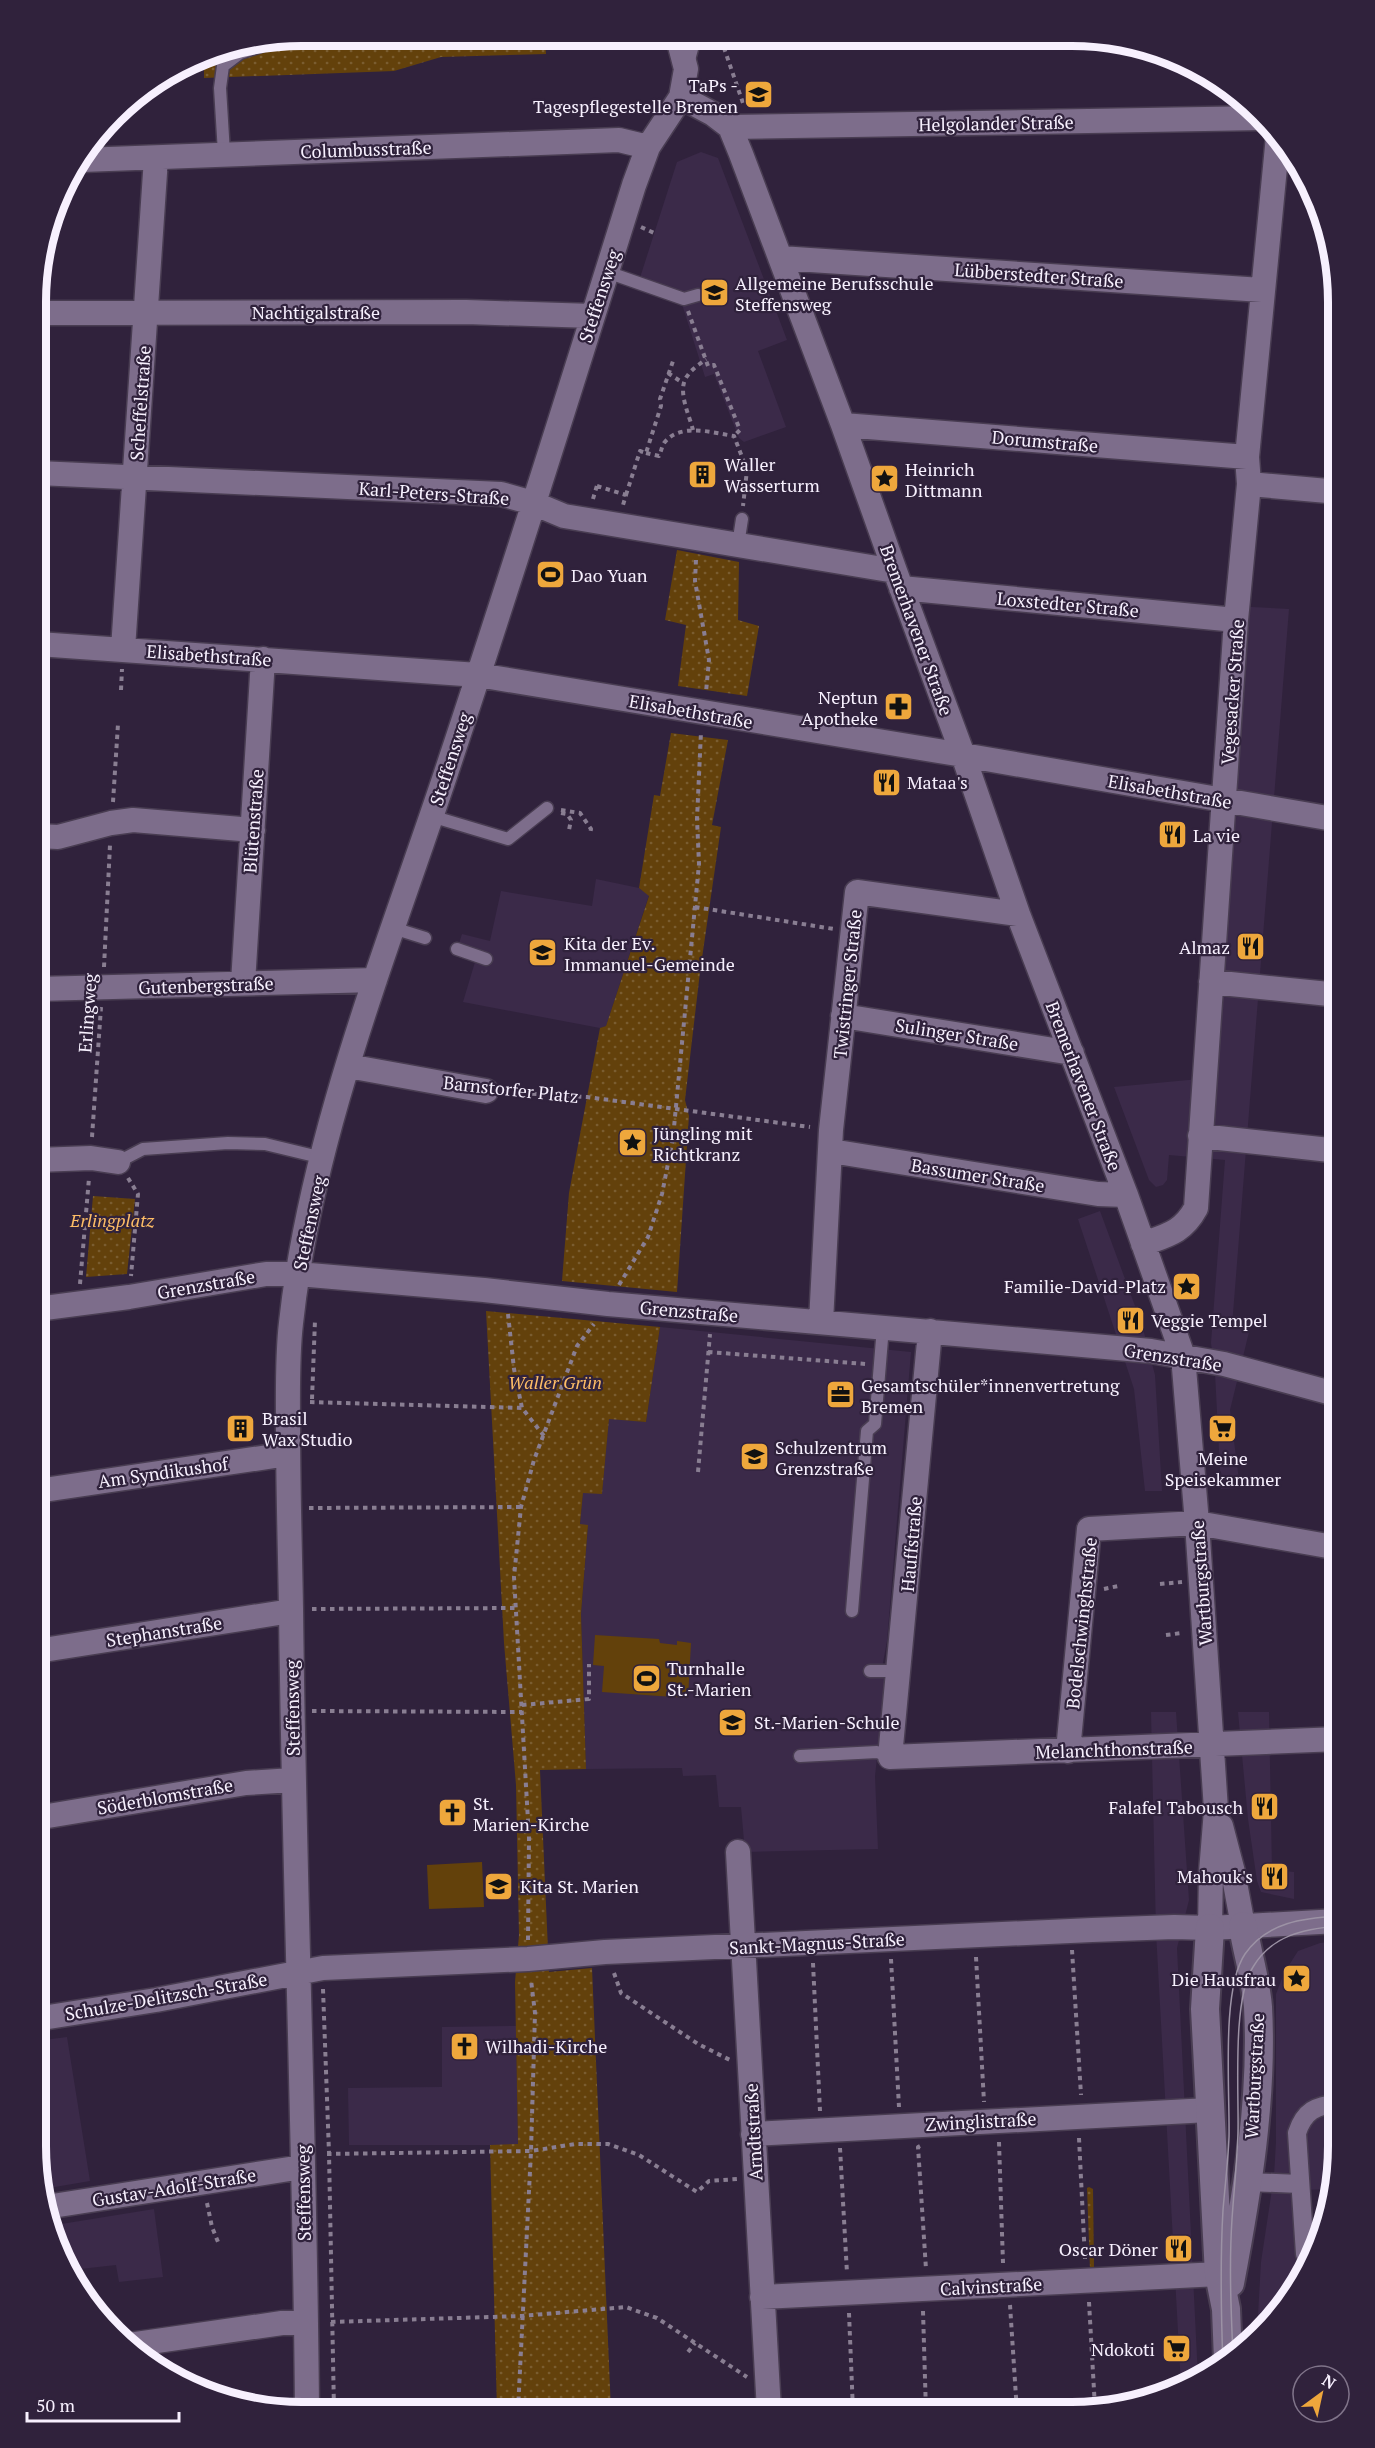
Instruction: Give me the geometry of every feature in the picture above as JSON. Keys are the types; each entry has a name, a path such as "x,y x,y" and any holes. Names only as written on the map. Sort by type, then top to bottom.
{"street":[{"path":"680,46 686,69 681,97 741,127"},
{"name":"Steffensweg","path":"306,2402 288,1508 290,1327 298,1274 309,1214 323,1158 348,1066 375,980 478,675 648,147 681,97"},
{"name":"Helgolander Straße","path":"741,127 1025,124 1249,118"},
{"name":"Bremerhavener Straße","path":"741,127 780,258 963,755 1018,914 1143,1244"},
{"name":"Columbusstraße","path":"90,160 619,140 648,147"},
{"name":"Vegesacker Straße","path":"1143,1244 1170,1235 1187,1224 1196,1208 1236,620 1249,484 1247,457 1277,148"},
{"name":"Scheffelstraße","path":"123,649 156,158"},
{"name":"Lübberstedter Straße","path":"780,258 1262,290"},
{"name":"Nachtigalstraße","path":"46,313 466,312 593,316"},
{"name":"Dorumstraße","path":"843,425 1247,457"},
{"name":"Karl-Peters-Straße","path":"46,473 501,494 533,503 564,516 738,545 898,580"},
{"path":"1249,484 1328,491"},
{"name":"Loxstedter Straße","path":"898,580 1236,620"},
{"name":"Elisabethstraße","path":"46,644 478,675 1328,818"},
{"name":"Blütenstraße","path":"243,983 263,659"},
{"path":"46,836 58,837 111,823 134,820 253,830"},
{"name":"Twistringer Straße","path":"821,1322 831,1141 856,892 1018,914"},
{"name":"Gutenbergstraße","path":"46,989 375,980"},
{"path":"1211,982 1328,994"},
{"name":"Sulinger Straße","path":"843,1016 1072,1053"},
{"name":"Barnstorfer Platz","path":"348,1066 486,1091"},
{"path":"1200,1136 1328,1150"},
{"name":"Bassumer Straße","path":"831,1141 1098,1194 1126,1195"},
{"path":"46,1160 91,1158 118,1162"},
{"path":"1143,1244 1183,1356"},
{"name":"Grenzstraße","path":"46,1308 129,1297 266,1274 298,1274 608,1304 1151,1351 1183,1356 1328,1392"},
{"name":"Hauffstraße","path":"890,1757 930,1331"},
{"name":"Wartburgstraße","path":"1183,1356 1197,1523 1216,1810 1205,2009 1219,2274 1226,2309 1228,2349"},
{"name":"Am Syndikushof","path":"46,1490 288,1454"},
{"path":"1197,1523 1328,1546"},
{"name":"Bodelschwinghstraße","path":"1068,1750 1089,1529 1197,1523"},
{"name":"Stephanstraße","path":"46,1651 291,1611"},
{"name":"Melanchthonstraße","path":"890,1757 1328,1740"},
{"name":"Söderblomstraße","path":"46,1816 246,1783 293,1780"},
{"name":"Wartburgstraße","path":"1216,1810 1233,1872 1258,2005 1257,2088 1247,2182 1226,2309"},
{"name":"Arndtstraße","path":"738,1852 768,2401"},
{"name":"Sankt-Magnus-Straße","path":"297,1973 323,1968 528,1959 605,1952 1328,1922"},
{"name":"Schulze-Delitzsch-Straße","path":"46,2017 158,2000 297,1973"},
{"path":"1305,2252 1297,2133 1301,2121 1312,2109 1328,2104"},
{"name":"Zwinglistraße","path":"753,2134 900,2126 992,2131 1081,2125 1209,2110"},
{"name":"Gustav-Adolf-Straße","path":"54,2206 302,2167"},
{"path":"1247,2182 1300,2184"},
{"name":"Calvinstraße","path":"762,2298 848,2302 928,2300 1088,2289 1219,2274"},
{"path":"141,2344 282,2323 306,2322"}],"lane":[{"path":"686,69 693,46"},
{"path":"224,153 220,88 223,66 236,55"},
{"path":"607,272 684,299 698,295"},
{"path":"738,545 741,519"},
{"path":"431,816 508,839 552,810"},
{"path":"393,928 425,938"},
{"path":"457,949 486,959"},
{"path":"118,1162 143,1149 228,1143 265,1144 323,1158"},
{"path":"852,1611 867,1431 875,1424 883,1327"},
{"path":"870,1671 899,1671"},
{"path":"800,1756 877,1752 890,1757"}],"path":[{"path":"723,46 741,127"},
{"path":"684,299 708,366 714,365 740,430 734,436"},
{"path":"646,453 661,406 660,399 674,358"},
{"path":"693,430 684,397 684,383 687,375 706,359"},
{"path":"669,373 684,383"},
{"path":"618,525 640,451 659,456 664,443 675,434 693,430 734,436"},
{"path":"734,436 747,470 741,519"},
{"path":"597,486 626,495"},
{"path":"518,2402 531,2151 535,2013 528,1959 529,1838 514,1577 521,1507 534,1460 577,1346 608,1304 648,1237 662,1194 673,1138 699,864 697,819 709,660 695,580 698,538"},
{"name":"Erlingweg","path":"79,1303 103,988 118,724"},
{"path":"552,810 567,814 571,820 569,830"},
{"path":"552,810 580,813 591,830 590,834"},
{"path":"695,907 852,932"},
{"name":"Barnstorfer Platz","path":"486,1091 586,1097 675,1108"},
{"path":"675,1108 831,1141"},
{"path":"118,1162 138,1194 129,1297"},
{"path":"506,1293 514,1369 522,1408 544,1436"},
{"path":"698,1472 711,1313"},
{"path":"708,1352 880,1365"},
{"path":"288,1401 522,1408"},
{"path":"288,1508 521,1507"},
{"path":"291,1611 516,1608"},
{"path":"522,1705 589,1699 589,1664"},
{"path":"291,1710 522,1712"},
{"path":"605,1952 621,1993 698,2044 749,2070"},
{"path":"1073,1960 1095,2400"},
{"path":"977,1964 1016,2402"},
{"path":"892,1969 900,2126"},
{"path":"814,1980 821,2130"},
{"path":"671,2033 674,2028"},
{"path":"531,2151 574,2144 608,2144 639,2155 697,2192 709,2181 755,2178"},
{"path":"926,2402 921,2312 928,2300 918,2146 927,2146"},
{"path":"840,2149 853,2402"},
{"name":"Steffensweg","path":"334,2402 329,2153 531,2151"},
{"path":"203,2183 212,2227 218,2242"},
{"path":"680,2189 684,2184"},
{"path":"332,2322 521,2316 626,2307 657,2318 695,2343 768,2401"},
{"path":"688,2352 695,2343"}],"shaded area":[{"name":"Allgemeine Berufsschule Steffensweg","path":"701,152 718,158 787,340 758,351 786,427 744,442 739,438 714,374 705,377 681,301 638,284 677,162"},
{"path":"1232,606 1289,609 1232,1326 1249,1332 1230,1410 1240,1488 1221,1489 1215,1373 1211,1343 1225,1160 1169,1155 1167,1180 1163,1185 1156,1187 1149,1180 1114,1087 1199,1079"},
{"name":"Kita der Ev. Immanuel-Gemeinde","path":"596,879 639,888 649,895 606,1026 600,1028 463,1002 475,962 455,956 462,934 490,941 501,891 592,906"},
{"path":"1100,1211 1142,1325 1155,1375 1162,1491 1145,1491 1134,1389 1078,1219"},
{"name":"Schulzentrum Grenzstraße","path":"660,1327 911,1352 887,1641 882,1668 886,1676 875,1776 878,1849 745,1852 741,1807 719,1807 716,1775 683,1776 682,1768 586,1769 581,1614 588,1526 580,1525 583,1492 602,1493 609,1418 646,1422"},
{"path":"1151,1712 1176,1712 1189,1900 1177,1948 1198,2368 1181,2377 1156,1932"},
{"path":"1238,1712 1269,1712 1272,1870 1294,1872 1294,1899 1261,1892 1257,1881 1248,1819"},
{"path":"1328,1942 1328,2162 1325,2189 1303,2190 1309,2243 1285,2288 1258,2321 1261,2262 1274,2176 1276,2142 1276,1994 1284,1973 1298,1951"},
{"path":"516,2026 518,2145 349,2145 348,2088 442,2087 442,2027"},
{"path":"67,2037 90,2181 50,2188 46,2145 46,2040"},
{"path":"154,2209 163,2277 119,2282 116,2265 79,2269 59,2224"}],"green space":[{"path":"546,46 546,54 441,57 394,71 204,78 204,66 220,60 253,51 286,47"},
{"path":"677,550 739,562 738,620 759,626 747,696 678,686 686,625 665,620"},
{"path":"671,733 728,740 712,825 721,827 700,972 685,1100 689,1116 677,1292 562,1281 569,1193 600,1028 606,1026 649,896 639,888 654,795 660,796"},
{"name":"Erlingplatz","path":"93,1196 135,1199 127,1274 86,1277"},
{"name":"Waller Grün","path":"486,1311 660,1327 646,1422 609,1419 602,1494 583,1493 580,1524 588,1525 581,1614 586,1769 540,1770 549,1972 592,1968 611,2402 497,2402 490,2145 518,2144 515,1982 519,1935 516,1785 504,1643"},
{"name":"Turnhalle St.-Marien","path":"595,1635 659,1639 660,1643 677,1645 677,1641 691,1643 688,1698 602,1692 604,1666 593,1665"},
{"path":"482,1862 484,1907 429,1909 427,1865"},
{"path":"1087,2188 1093,2189 1094,2269 1090,2269"}],"tram line":[{"path":"1223,2353 1221,2248 1229,2137 1228,2041 1237,1970 1254,1943 1275,1928 1299,1920 1328,1917"},
{"path":"1233,2345 1231,2236 1238,2133 1239,2023 1246,1982 1261,1956 1279,1941 1301,1932 1328,1927"}],"place":[{"name":"TaPs - Tagespflegestelle Bremen","path":"759,95"},
{"name":"Allgemeine Berufsschule Steffensweg","path":"714,293"},
{"name":"Waller Wasserturm","path":"703,474"},
{"name":"Heinrich Dittmann","path":"884,479"},
{"name":"Dao Yuan","path":"550,575"},
{"name":"Neptun Apotheke","path":"899,707"},
{"name":"Mataa's","path":"886,782"},
{"name":"La vie","path":"1172,835"},
{"name":"Almaz","path":"1251,947"},
{"name":"Kita der Ev. Immanuel-Gemeinde","path":"543,953"},
{"name":"Jüngling mit Richtkranz","path":"632,1143"},
{"name":"Familie-David-Platz","path":"1187,1286"},
{"name":"Veggie Tempel","path":"1130,1320"},
{"name":"Gesamtschüler*innenvertretung Bremen","path":"840,1395"},
{"name":"Brasil Wax Studio","path":"241,1428"},
{"name":"Meine Speisekammer","path":"1223,1429"},
{"name":"Schulzentrum Grenzstraße","path":"754,1457"},
{"name":"Turnhalle St.-Marien","path":"646,1678"},
{"name":"St.-Marien-Schule","path":"733,1722"},
{"name":"Falafel Tabousch","path":"1264,1807"},
{"name":"St. Marien-Kirche","path":"452,1813"},
{"name":"Mahouk's","path":"1274,1876"},
{"name":"Kita St. Marien","path":"499,1886"},
{"name":"Die Hausfrau","path":"1297,1979"},
{"name":"Wilhadi-Kirche","path":"464,2046"},
{"name":"Oscar Döner","path":"1179,2249"},
{"name":"Ndokoti","path":"1176,2349"}]}
